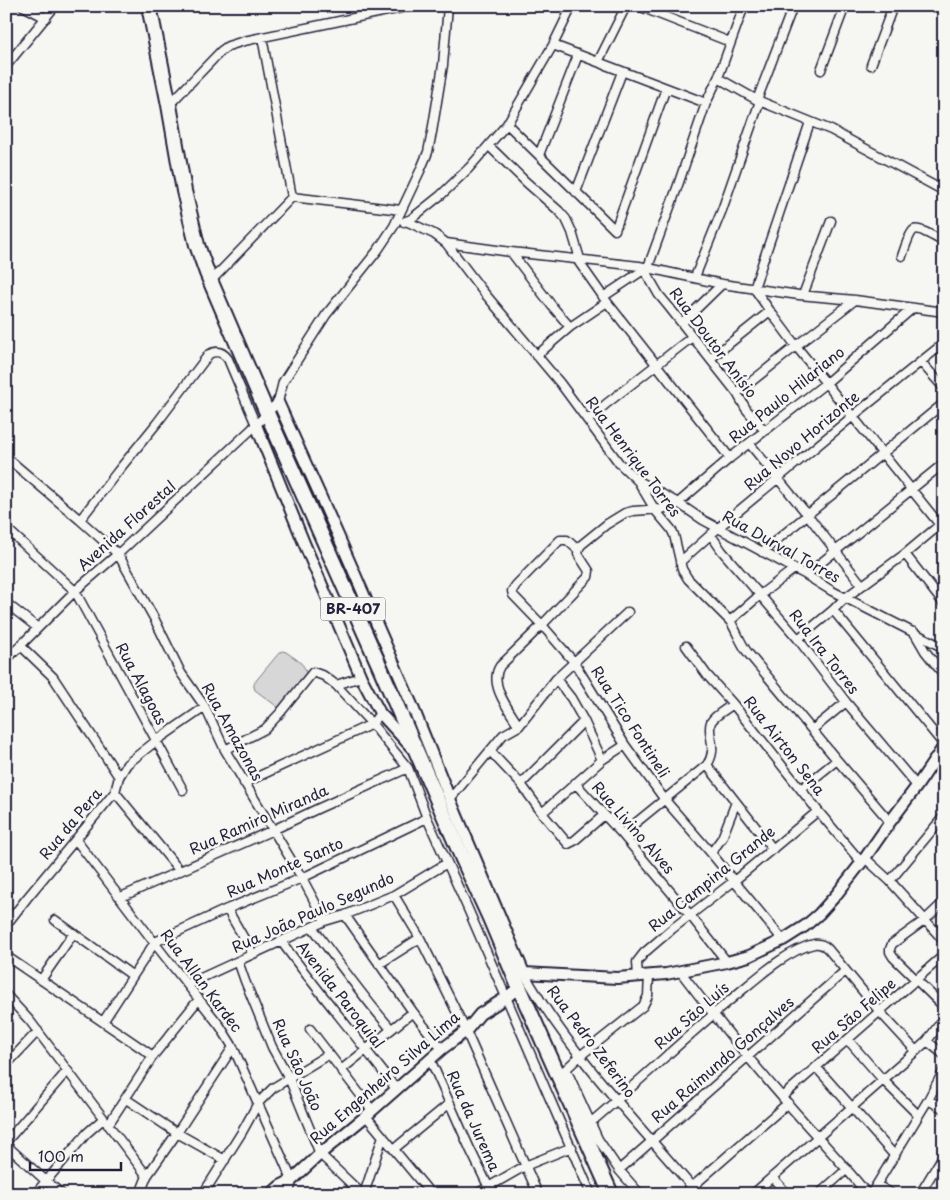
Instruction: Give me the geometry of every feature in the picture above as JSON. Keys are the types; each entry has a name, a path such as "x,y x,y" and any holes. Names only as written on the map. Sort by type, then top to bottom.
{"highway":[{"name":"BR-407","path":"149,6 184,191 197,244 210,282 416,752 586,1126 611,1194"}],"street":[{"path":"23,6 46,18"},
{"path":"6,66 55,6"},
{"path":"169,105 223,48 232,44 411,6"},
{"path":"448,6 443,65 431,139 420,171 394,226 378,250 326,315 283,382 278,402 412,705 519,978 617,978 649,976 680,972 727,962 749,956 784,940 805,926 823,910 864,861 944,746 833,610"},
{"path":"394,226 411,219 441,195 489,146 507,124 553,45 572,6"},
{"path":"598,62 626,6"},
{"path":"638,6 730,42"},
{"path":"536,356 646,268 677,188 706,103 718,78 744,6"},
{"path":"695,277 722,210 793,6"},
{"path":"821,70 845,6"},
{"path":"871,65 894,6"},
{"path":"262,37 292,197"},
{"path":"553,45 706,103"},
{"path":"539,155 578,55"},
{"path":"576,192 622,72"},
{"path":"718,78 759,100 822,126 944,191"},
{"path":"507,124 615,230 666,88"},
{"path":"754,288 810,122"},
{"path":"489,146 566,219 572,232 578,259 605,299 730,458"},
{"path":"292,197 401,210"},
{"path":"210,282 292,197"},
{"path":"803,295 831,220"},
{"name":"Rua Henrique Torres","path":"406,221 434,234 446,243 481,289 560,383 619,463 638,481 655,510 666,522 674,535 682,569 688,579 730,621 744,647 890,822"},
{"path":"902,256 914,230 920,230 944,242"},
{"path":"446,243 646,268 722,284 944,312"},
{"path":"511,252 570,327"},
{"name":"Rua Doutor Anísio","path":"646,268 660,295 764,430"},
{"path":"682,323 722,284"},
{"path":"754,288 796,346 942,526 845,598 798,639"},
{"path":"737,393 855,300"},
{"name":"Rua Paulo Hilariano","path":"678,503 749,442 826,382 912,308"},
{"path":"710,359 770,311"},
{"path":"588,420 692,337"},
{"name":"Rua Novo Horizonte","path":"680,562 853,416 944,343"},
{"path":"80,520 209,354 219,352 224,354 228,359 256,425 361,677 380,713 416,752"},
{"path":"922,362 944,388"},
{"name":"Avenida Florestal","path":"6,660 75,592 256,425 278,402"},
{"path":"762,552 944,403"},
{"path":"749,442 862,585"},
{"name":"Rua Amazonas","path":"6,457 118,554 182,673 205,707 224,750 302,878 325,921"},
{"path":"806,575 944,463"},
{"name":"Rua Durval Torres","path":"638,481 678,503 703,520 845,598 944,648"},
{"path":"519,726 501,695 497,685 496,674 500,666 583,583 589,574 586,564 578,554 581,545 607,524 625,513 668,508 678,503"},
{"name":"Rua Alagoas","path":"6,528 75,592 183,790"},
{"name":"Rua Ira Torres","path":"711,535 722,551 798,639 846,702 917,786"},
{"name":"Rua Tico Fontineli","path":"578,550 567,540 560,540 513,588 513,595 574,662 625,745 665,800 784,940"},
{"path":"904,554 944,604"},
{"path":"730,621 760,594 794,569"},
{"path":"6,603 38,628"},
{"path":"450,799 503,735 519,726 556,679 628,612"},
{"path":"914,632 944,674"},
{"path":"21,646 53,677 119,777"},
{"name":"Rua Airton Sena","path":"686,646 707,676 733,704 818,811 864,861 890,881 944,941"},
{"path":"224,750 264,729 280,713 313,672 324,676 336,685 372,724 408,768 426,818 468,908 591,1194"},
{"path":"336,685 361,677"},
{"path":"556,679 572,698 602,760"},
{"path":"812,730 846,702"},
{"path":"622,834 707,765 710,761 713,747 710,728 712,721 733,704"},
{"path":"412,705 416,752"},
{"name":"Rua da Pera","path":"6,925 115,792 119,777 127,764 205,707"},
{"path":"244,783 372,724 380,713"},
{"path":"521,784 584,721"},
{"path":"542,813 602,760 625,745"},
{"path":"490,751 521,784 568,844 604,815"},
{"path":"801,789 837,760"},
{"path":"934,762 944,769"},
{"path":"707,765 773,848"},
{"name":"Rua Ramiro Miranda","path":"120,897 408,768"},
{"name":"Rua Livino Alves","path":"575,784 622,834 727,962"},
{"path":"115,792 179,870"},
{"path":"711,853 722,838 736,802"},
{"name":"Rua Campina Grande","path":"638,976 637,962 640,956 818,811"},
{"path":"890,881 944,816"},
{"name":"Rua Monte Santo","path":"155,942 227,909 302,878 426,818"},
{"name":"Rua Allan Kardec","path":"76,840 188,984 233,1046 292,1180"},
{"name":"Rua João Paulo Segundo","path":"188,984 325,921 394,895 447,863"},
{"path":"394,895 420,938 466,1031 538,1194"},
{"path":"944,902 925,920 892,944 890,949 890,952 898,962 944,1007"},
{"path":"227,909 253,954"},
{"path":"345,915 413,1012 442,1049"},
{"path":"55,920 133,976"},
{"path":"313,928 391,1029"},
{"path":"41,980 73,934"},
{"path":"379,964 420,938"},
{"name":"Avenida Paroquial","path":"281,941 396,1089"},
{"path":"103,1022 155,942"},
{"name":"Rua São Luís","path":"586,1126 712,1015 760,975 788,955 820,944 828,949 845,971"},
{"name":"Rua São Felipe","path":"684,1194 785,1100 816,1067 944,955"},
{"path":"6,956 153,1056"},
{"name":"Rua São João","path":"238,961 272,1047 289,1078 320,1154 363,1194"},
{"path":"845,971 916,1052"},
{"name":"Rua Raimundo Gonçalves","path":"619,1170 845,971"},
{"path":"680,972 712,1015 817,1137 847,1168 867,1194"},
{"path":"562,1073 580,1056 643,1006 648,996 649,976"},
{"name":"Rua Engenheiro Silva Lima","path":"271,1194 280,1186 292,1180 430,1059 466,1031 480,1014 507,997 519,978"},
{"name":"Rua Pedro Zeferino","path":"519,978 541,1002 580,1056 616,1100 698,1194"},
{"path":"6,995 38,1031 147,1176"},
{"path":"35,1194 87,1133 105,1122 126,1099 153,1056 199,999"},
{"path":"341,1070 413,1012"},
{"path":"753,1194 916,1052 944,1018"},
{"path":"310,1029 341,1070 383,1136 431,1194"},
{"path":"6,1065 38,1031"},
{"path":"848,1040 883,1080 918,1115"},
{"path":"927,1041 944,1056"},
{"path":"149,1194 140,1192 147,1176 233,1046"},
{"path":"203,1194 258,1102 273,1088 328,1054"},
{"name":"Rua da Jurema","path":"430,1059 490,1191"},
{"path":"816,1067 895,1156"},
{"path":"872,1194 944,1070"},
{"path":"62,1194 6,1143 67,1071"},
{"path":"126,1099 225,1160"},
{"path":"928,1100 944,1110"},
{"path":"394,1148 450,1103"},
{"path":"586,1126 598,1139 619,1170 640,1194"},
{"path":"363,1194 383,1136"},
{"path":"476,1194 490,1191 525,1166 572,1147"},
{"path":"920,1194 944,1154"},
{"path":"819,1194 847,1168"},
{"path":"772,1177 787,1194"},
{"path":"289,1194 292,1180"},
{"path":"877,1185 892,1194"}],"shaded area":[{"path":"282,651 299,662 306,671 306,675 279,708 255,690 254,683"}]}
